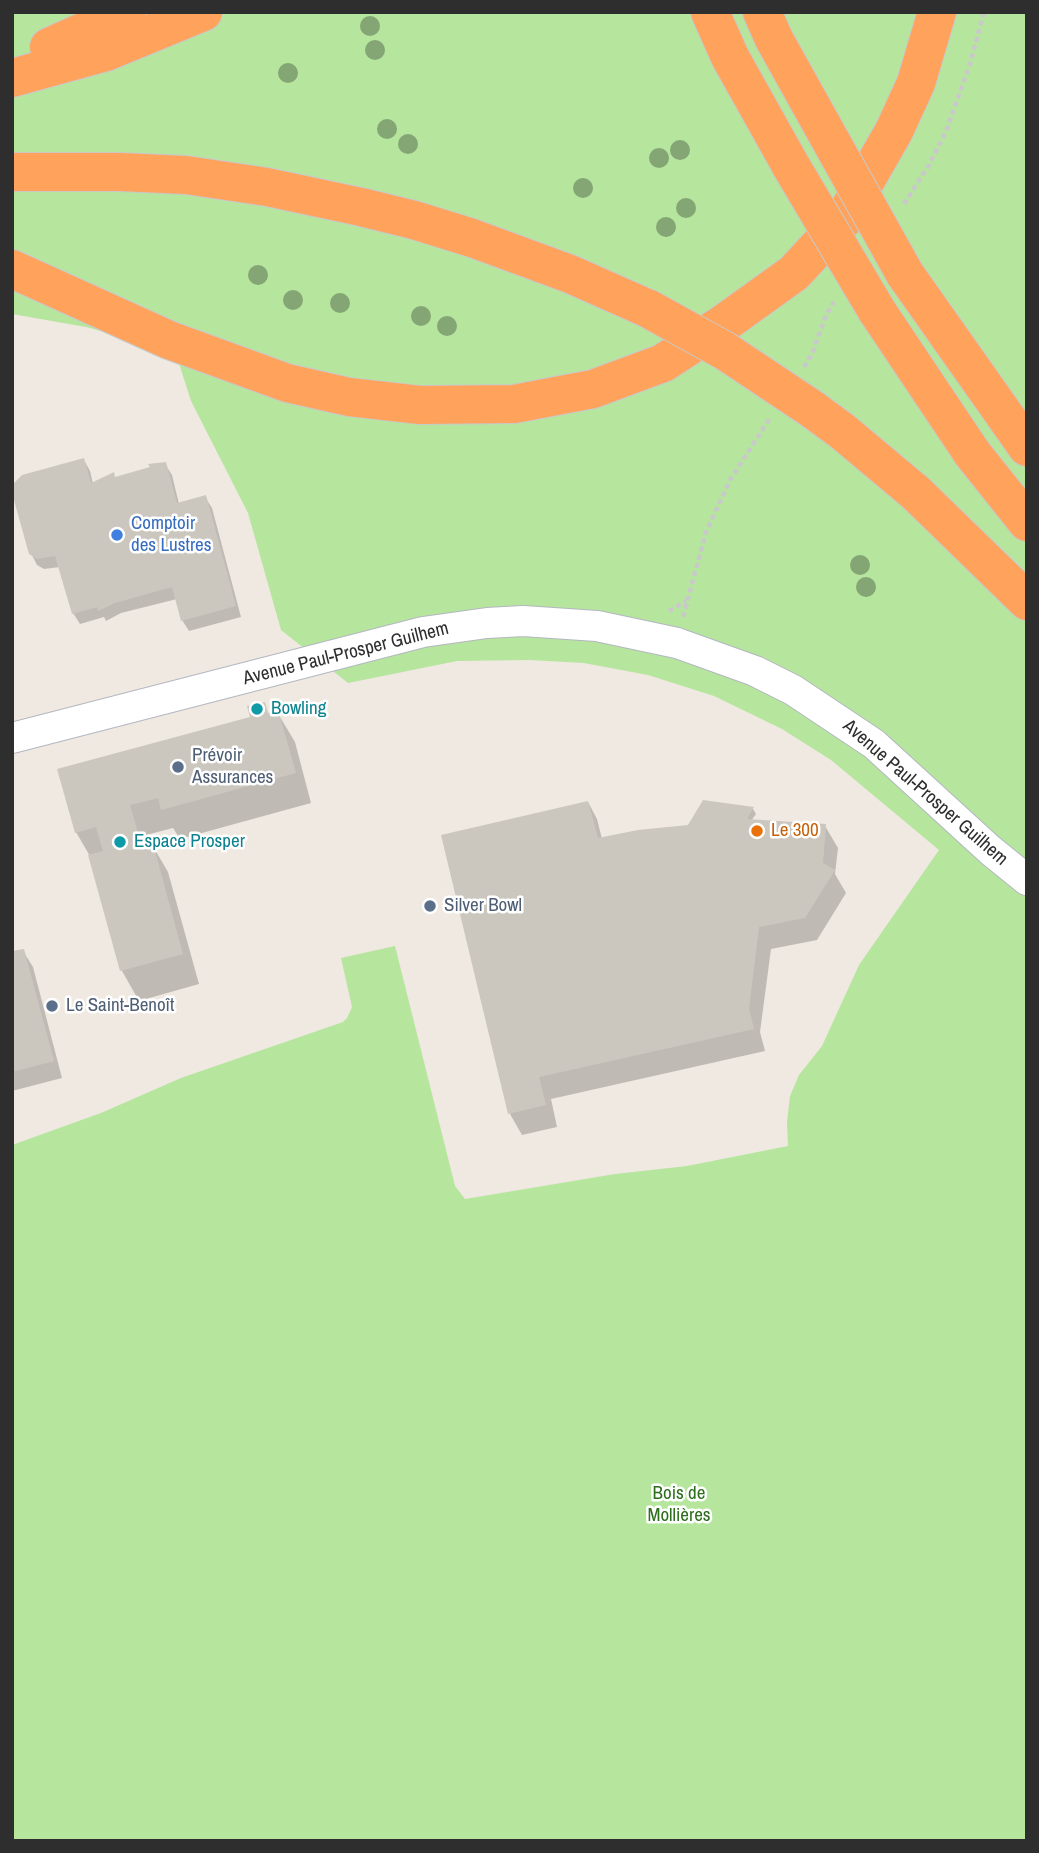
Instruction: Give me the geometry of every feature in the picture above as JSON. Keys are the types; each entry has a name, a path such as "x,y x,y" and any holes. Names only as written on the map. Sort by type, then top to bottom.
{"highway":[{"path":"12,67 41,50 127,12"},
{"path":"12,78 106,52 203,12"},
{"path":"710,12 730,57 877,311 972,453 1027,522"},
{"path":"762,12 774,39 905,274 1027,447"},
{"path":"12,269 169,340 287,383 349,397 420,405 513,404 593,389 663,363 723,324 794,273 843,220 894,131 916,83 937,12"},
{"path":"12,172 186,175 267,187 414,220 570,274 649,309 725,351 812,409 916,493 1027,601"}],"street":[{"name":"Avenue Paul-Prosper Guilhem","path":"12,738 424,632 523,621 597,626 677,643 755,671 793,690 874,744 990,850 1027,880"}],"path":[{"path":"665,613 687,601"}],"green space":[{"name":"Bois de Mollières","path":"12,12 1027,12 1027,1841 12,1841 12,1145 101,1113 181,1078 343,1022 352,1007 341,958 395,946 455,1186 465,1199 615,1174 687,1166 788,1146 790,1096 799,1075 822,1046 859,965 939,850 831,760 782,729 714,696 648,675 584,663 529,660 457,661 348,683 281,630 248,513 191,401 178,360 131,339 86,327 12,314"}],"building":[{"path":"84,458 91,483 114,472 115,477 150,467 148,464 166,462 177,503 206,495 236,606 181,621 172,587 115,603 98,611 97,607 72,614 55,556 37,559 29,554 12,485 22,475"},
{"name":"Espace Prosper","path":"265,702 268,713 278,710 296,773 161,810 158,798 130,805 141,843 152,840 183,954 120,971 88,855 103,851 96,827 75,833 57,769 250,717 247,706"},
{"path":"703,800 754,807 747,819 826,824 823,863 835,870 805,918 759,927 749,1009 754,1029 539,1077 546,1105 508,1114 441,835 588,801 598,838 638,830 688,825"},
{"path":"24,949 54,1061 12,1072 12,951"}],"place":[{"name":"Comptoir des Lustres","path":"117,535"},
{"name":"Bowling","path":"257,709"},
{"name":"Prévoir Assurances","path":"178,767"},
{"name":"Le 300","path":"757,831"},
{"name":"Espace Prosper","path":"120,842"},
{"name":"Silver Bowl","path":"430,906"},
{"name":"Le Saint-Benoît","path":"52,1006"}]}
